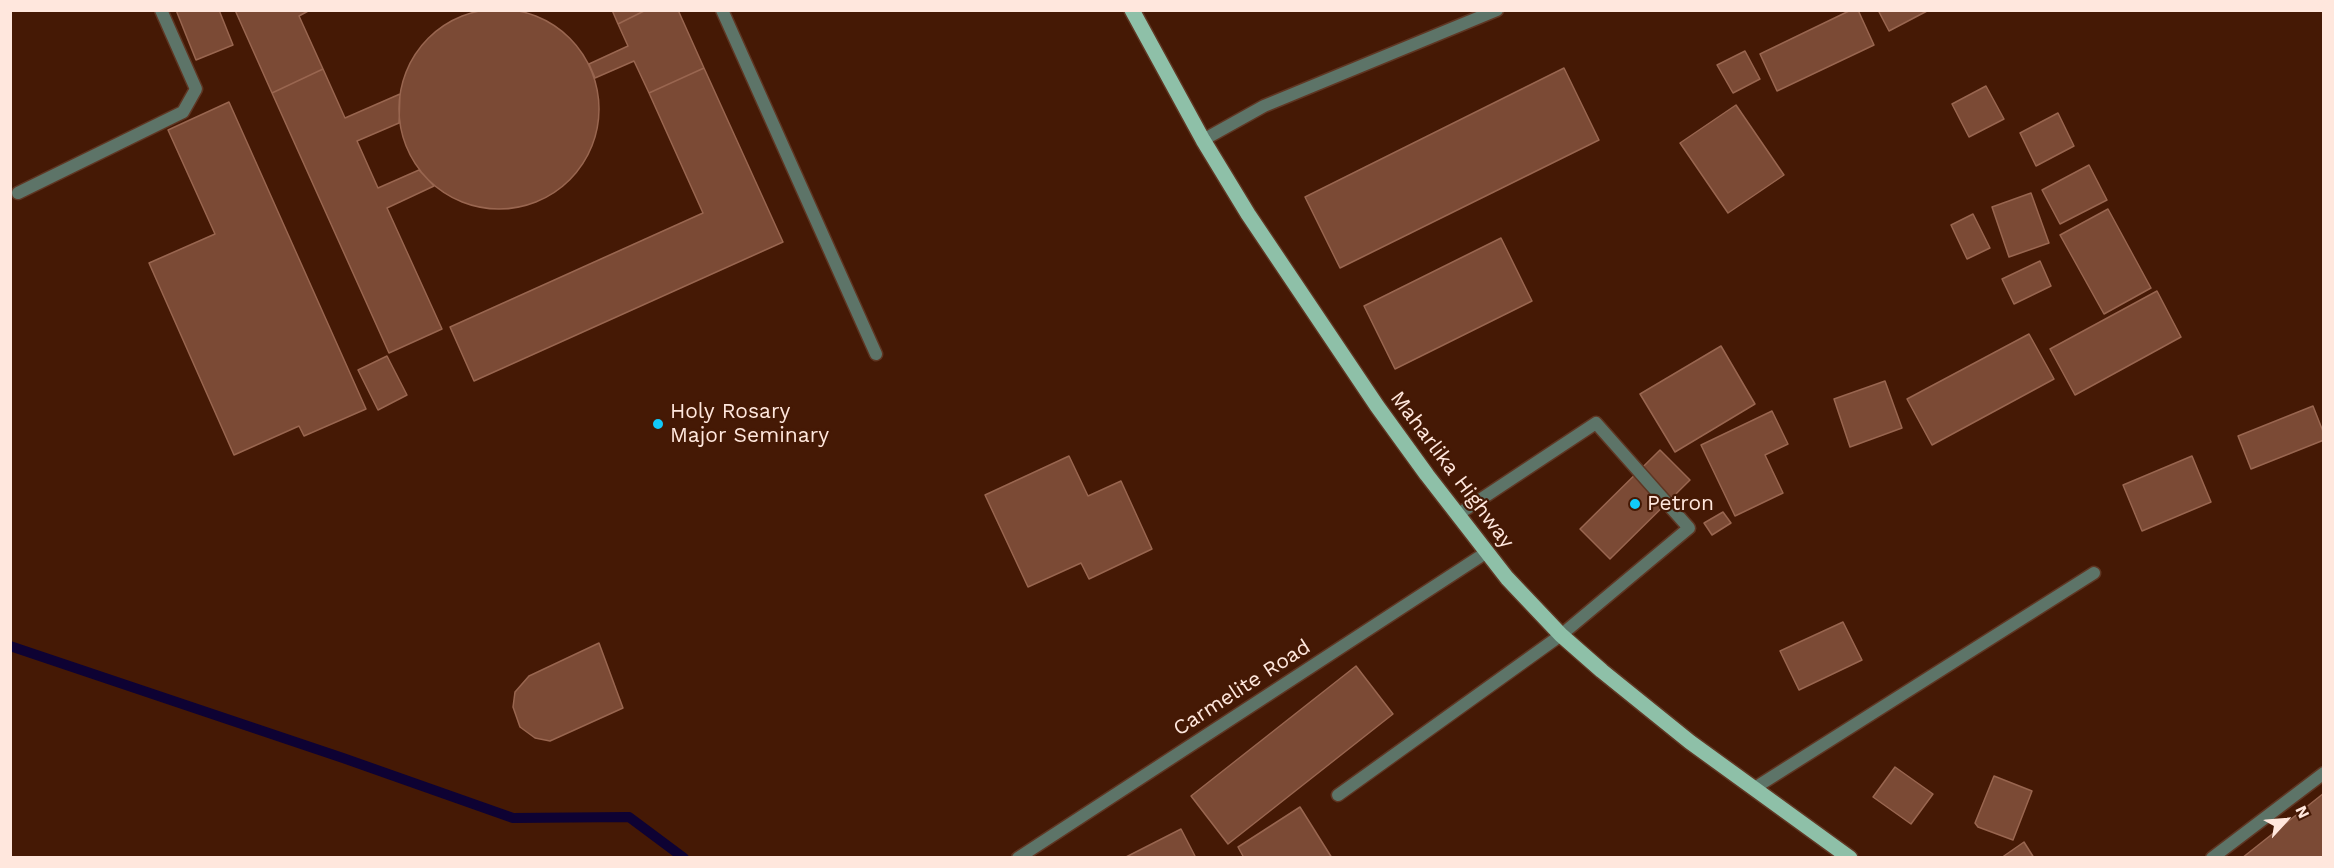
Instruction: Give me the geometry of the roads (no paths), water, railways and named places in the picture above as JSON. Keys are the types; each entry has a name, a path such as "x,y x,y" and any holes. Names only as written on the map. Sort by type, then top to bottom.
{"main road":[{"name":"Maharlika Highway","path":"1132,10 1203,140 1248,214 1377,406 1457,515 1507,578 1562,635 1690,742 1850,858"}],"street":[{"path":"18,193 183,112 196,89 161,10"},
{"path":"722,10 876,354"},
{"path":"1203,140 1264,106 1497,10"},
{"path":"1338,795 1562,635 1689,528 1596,423 1457,515"},
{"name":"Carmelite Road","path":"1018,858 1487,552"},
{"path":"1753,789 2094,573"},
{"path":"2212,858 2324,772"}],"waterway":[{"path":"10,646 513,818 629,817 684,858"}],"place":[{"name":"Holy Rosary Major Seminary","path":"658,424"},
{"name":"Petron","path":"1635,504"}]}
